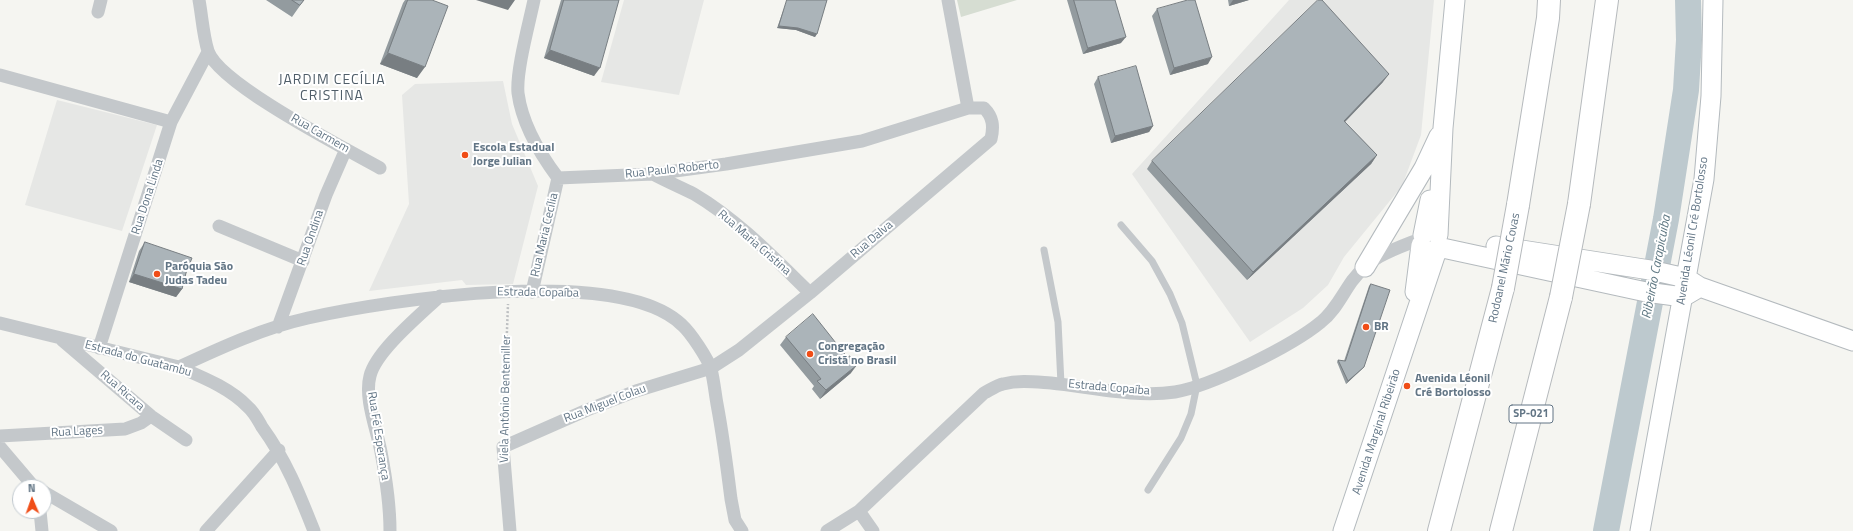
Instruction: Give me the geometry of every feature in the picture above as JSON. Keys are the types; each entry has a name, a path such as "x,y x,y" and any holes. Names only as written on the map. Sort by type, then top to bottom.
{"highway":[{"name":"Rodoanel Mário Covas","path":"1439,531 1503,288 1548,18 1549,0"},
{"name":"SP-021","path":"1501,531 1561,297 1579,204 1607,0"}],"main road":[{"path":"1430,240 1443,128 1455,0"},
{"name":"Avenida Léonil Cré Bortolosso","path":"1685,280 1704,179 1710,96 1713,0"},
{"path":"1365,267 1424,168 1443,128"},
{"path":"1430,240 1650,270 1685,280 1853,342"},
{"path":"1430,240 1646,292 1675,296 1685,280"},
{"name":"Avenida Marginal Ribeirão","path":"1343,531 1410,333 1430,240"},
{"name":"Avenida Léonil Cré Bortolosso","path":"1640,531 1675,296"}],"street":[{"path":"199,0 208,52"},
{"path":"534,0 519,74 518,93 523,114 540,154 558,178"},
{"path":"948,0 968,108"},
{"name":"Rua Dona Linda","path":"100,348 172,122 208,52"},
{"name":"Rua Carmem","path":"208,52 227,76 245,89 380,168"},
{"path":"0,75 172,122"},
{"name":"Rua Paulo Roberto","path":"558,178 652,174 726,164 862,141 968,108"},
{"name":"Rua Dalva","path":"711,368 739,350 810,293 991,138 994,128 988,112 984,108 968,108"},
{"name":"Rua Ondina","path":"278,327 326,195 346,149"},
{"name":"Rua Maria Cristina","path":"652,174 694,194 719,211 754,239 810,293"},
{"name":"Rua Maria Cecília","path":"532,292 558,178"},
{"path":"219,226 303,261"},
{"name":"Estrada Copaíba","path":"827,531 859,511 984,393 1002,384 1023,381 1145,393 1175,392 1197,385 1262,357 1301,336 1322,321 1339,303 1351,282 1365,267 1379,256 1430,240"},
{"name":"Estrada Copaíba","path":"179,367 227,345 308,318 440,296 532,292 584,293 624,298 661,310 682,325 711,368 731,499 736,520 742,531"},
{"name":"Rua Fé Esperança","path":"390,531 390,514 381,452 369,399 370,377 376,362 398,337 440,296"},
{"name":"Estrada do Guatambu","path":"0,323 179,367 206,379 248,406 279,450 293,476 314,531"},
{"name":"Rua Ricara","path":"61,339 151,416 186,440"},
{"name":"Rua Miguel Colau","path":"503,447 587,410 636,391 711,368"},
{"name":"Rua Lages","path":"0,436 125,429 141,423 151,416"},
{"path":"0,447 29,479"},
{"name":"Viela Antônio Bentemiller","path":"503,447 510,531"},
{"path":"206,531 279,450"},
{"path":"52,497 111,531"},
{"path":"859,511 873,531"},
{"path":"41,519 42,531"}],"lane":[{"path":"1121,225 1152,261 1170,294 1182,323 1197,385 1191,414 1181,438 1148,490"},
{"path":"1044,250 1058,322 1060,384"}],"path":[{"name":"Viela Antônio Bentemiller","path":"503,447 508,292"}],"shaded area":[{"path":"624,0 704,0 679,95 601,82"},
{"path":"957,0 1017,0 961,17"},
{"path":"1289,0 1434,0 1421,135 1402,186 1344,257 1328,285 1303,308 1250,342 1132,174"},
{"name":"Escola Estadual Jorge Julian","path":"503,81 512,124 538,186 513,284 466,285 462,280 369,291 409,204 402,95 415,84"},
{"path":"57,100 157,125 122,231 25,205"}],"building":[{"path":"292,0 304,0 300,5"},
{"path":"408,0 432,0 448,6 425,67 388,53"},
{"path":"564,0 619,0 600,68 550,50"},
{"path":"787,0 827,0 817,34 798,28 779,26"},
{"path":"1074,0 1115,0 1126,37 1088,48"},
{"path":"1188,0 1195,0 1212,57 1174,68 1157,9"},
{"path":"1318,0 1322,0 1389,74 1344,121 1377,155 1253,272 1152,161"},
{"path":"1136,66 1153,126 1115,136 1098,77"},
{"name":"Paróquia São Judas Tadeu","path":"145,242 192,258 182,289 134,274"},
{"name":"BR","path":"1371,284 1390,290 1364,367 1348,381 1338,360 1345,361"},
{"name":"Congregação Cristã no Brasil","path":"813,314 847,357 850,356 857,365 826,390 817,381 821,379 786,337"}],"waterway":[{"name":"Ribeirão Carapicuíba","path":"1606,531 1666,219 1686,90 1689,40 1688,0"}],"place":[{"name":"Escola Estadual Jorge Julian","path":"465,155"},
{"name":"Paróquia São Judas Tadeu","path":"157,274"},
{"name":"BR","path":"1366,327"},
{"name":"Congregação Cristã no Brasil","path":"810,354"},
{"name":"Avenida Léonil Cré Bortolosso","path":"1407,386"}],"district":[{"name":"JARDIM CECÍLIA CRISTINA","path":"332,90"}]}
